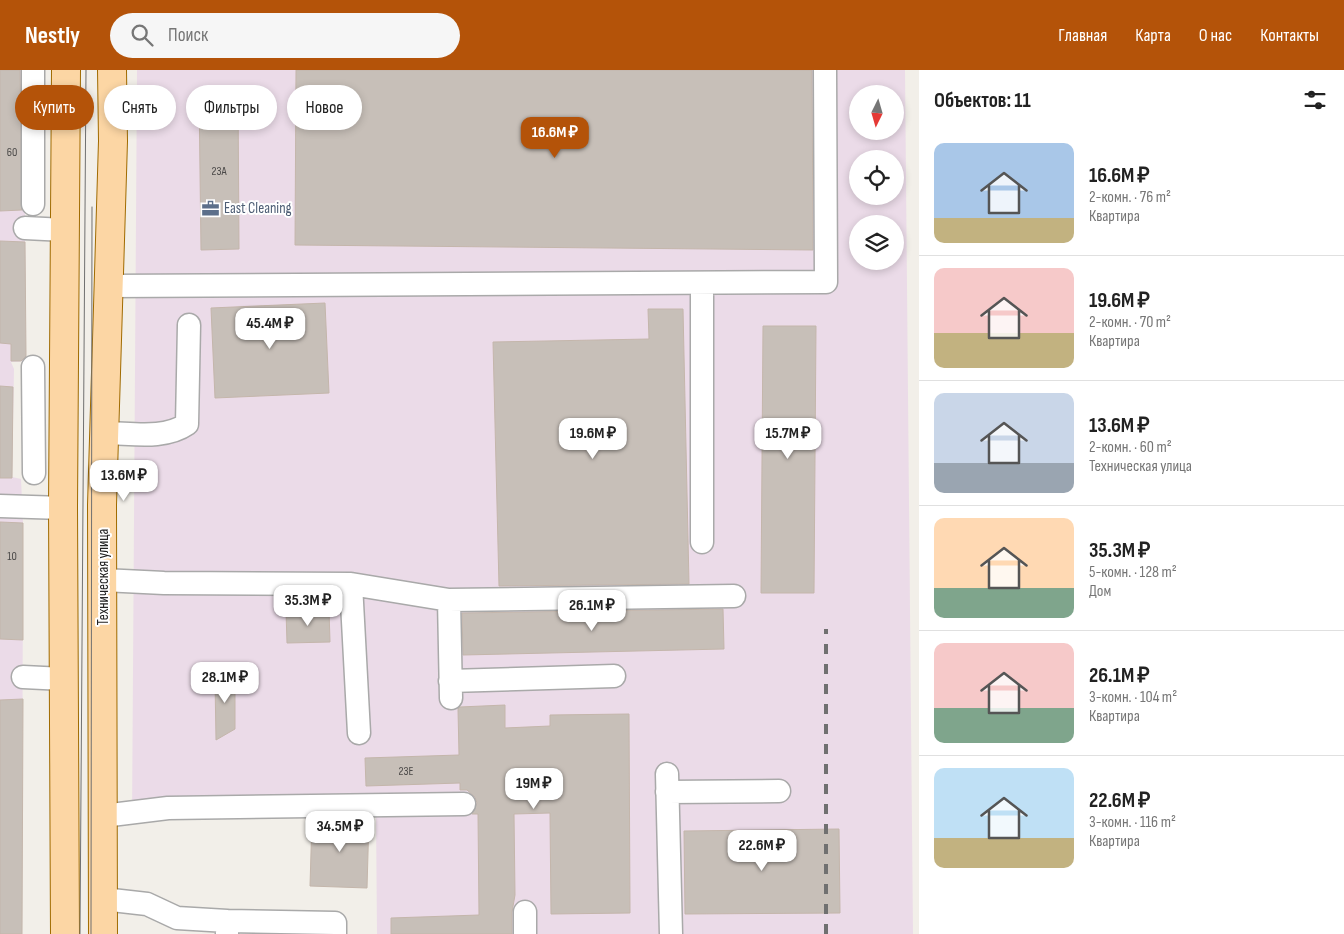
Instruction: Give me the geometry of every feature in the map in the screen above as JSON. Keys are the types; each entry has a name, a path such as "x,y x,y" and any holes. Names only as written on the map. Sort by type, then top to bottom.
{"main road":[{"path":"65,934 63,508 66,70"},
{"name":"Техническая улица","path":"103,934 103,580 113,140 112,70"}],"lane":[{"path":"33,70 34,204"},
{"path":"109,286 826,282 825,70"},
{"path":"25,228 65,230"},
{"path":"702,283 702,542"},
{"path":"105,433 165,434 178,430 187,424 189,326"},
{"path":"34,474 23,368 64,365"},
{"path":"0,506 63,508"},
{"path":"103,580 164,584 351,584 449,600 734,596"},
{"path":"351,584 359,733"},
{"path":"449,600 450,690 614,676"},
{"path":"23,678 64,679"},
{"path":"671,934 667,783 780,790"},
{"path":"103,816 168,808 464,804"},
{"path":"139,812 165,825"},
{"path":"103,899 147,904 177,918 227,928 335,923 335,934"}],"shaded area":[{"path":"0,70 24,70 24,85 15,85 15,130 24,130 26,361 11,362 14,369 12,477 21,479 23,523 22,934 0,934"},
{"path":"137,70 905,70 913,934 377,934 376,814 132,821 137,130 176,130 176,85 137,85"}],"building":[{"path":"0,70 20,70 20,85 15,85 15,130 21,130 22,210 0,211"},
{"path":"296,70 812,70 813,250 295,245 296,130 362,130 362,85 296,85"},
{"path":"199,130 238,130 239,249 201,250"},
{"path":"0,241 25,242 26,356 21,361 11,361 11,344 0,343"},
{"path":"325,303 329,393 215,398 211,308"},
{"path":"648,309 683,309 689,584 499,586 493,342 649,339"},
{"path":"763,326 816,326 814,593 761,593"},
{"path":"0,386 13,387 12,478 0,478"},
{"path":"0,522 23,523 23,640 0,639"},
{"path":"723,609 724,649 463,655 462,613"},
{"path":"329,610 330,642 287,643 286,611"},
{"path":"235,669 235,729 216,740 215,680"},
{"path":"23,699 22,934 0,934 0,700"},
{"path":"505,705 505,728 550,726 550,715 629,714 630,913 551,914 550,813 514,814 515,895 512,912 512,934 391,934 391,918 479,915 478,814 472,814 477,803 475,797 467,790 460,790 460,783 366,786 365,758 459,755 458,709 460,707"},
{"path":"369,818 367,888 310,886 312,819"},
{"path":"839,829 840,913 685,914 684,831"}],"tram line":[{"path":"80,934 86,70"},
{"path":"91,934 92,207"}],"railway":[{"path":"826,629 826,934"}],"place":[{"name":"East Cleaning","path":"210,208"}]}
